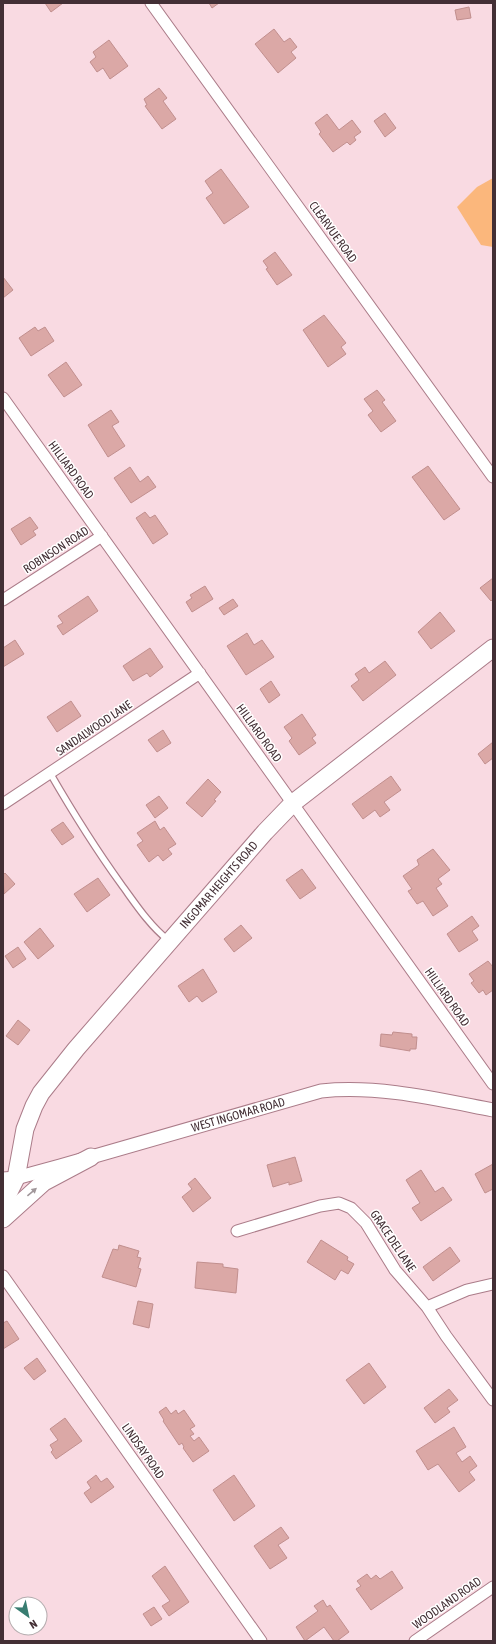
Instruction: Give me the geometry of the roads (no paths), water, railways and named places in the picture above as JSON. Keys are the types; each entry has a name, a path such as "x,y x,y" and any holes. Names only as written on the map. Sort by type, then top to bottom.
{"main road":[{"name":"INGOMAR HEIGHTS ROAD","path":"9,1179 34,1106 41,1094 76,1048 265,832 293,803 493,648"},
{"path":"3,1219 44,1182 91,1157"},
{"path":"3,1204 9,1179"}],"street":[{"name":"CLEARVUE ROAD","path":"151,3 493,477"},
{"name":"HILLIARD ROAD","path":"3,398 493,1084"},
{"name":"ROBINSON ROAD","path":"3,600 102,536"},
{"name":"SANDALWOOD LANE","path":"3,804 200,673"},
{"name":"WEST INGOMAR ROAD","path":"9,1179 321,1091 341,1089 381,1091 493,1110"},
{"name":"GRACE DEL LANE","path":"237,1231 320,1206 339,1203 345,1205 360,1215 395,1270 427,1307"},
{"name":"LINDSAY ROAD","path":"3,1276 261,1641"},
{"path":"493,1284 467,1290 427,1307 446,1336 493,1400"},
{"name":"WOODLAND ROAD","path":"415,1641 493,1587"}],"lane":[{"path":"50,773 89,838 133,901 160,934 170,941"}]}
